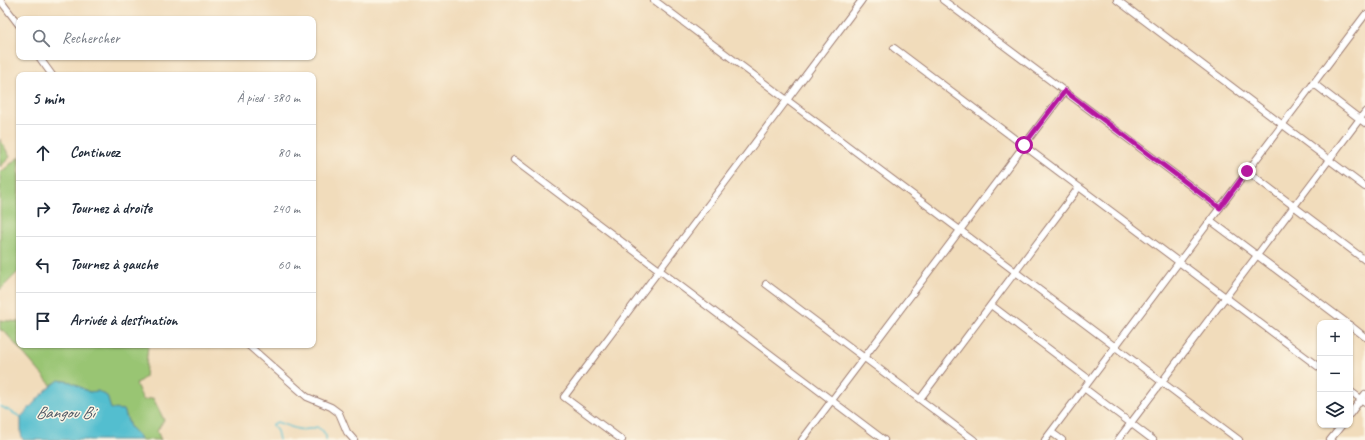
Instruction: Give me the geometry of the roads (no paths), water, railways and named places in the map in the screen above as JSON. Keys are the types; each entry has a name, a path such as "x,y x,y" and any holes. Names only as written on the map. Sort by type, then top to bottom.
{"street":[{"path":"0,0 16,21"},
{"path":"654,0 1239,440"},
{"path":"622,440 564,397 862,0"},
{"path":"943,0 1220,208"},
{"path":"1117,0 1365,187"},
{"path":"1045,440 1365,15"},
{"path":"894,48 1317,366"},
{"path":"41,60 50,72"},
{"path":"1313,83 1362,121"},
{"path":"802,440 1065,91"},
{"path":"1118,440 1329,160 1362,121 1365,112"},
{"path":"514,160 884,440"},
{"path":"1247,171 1365,260"},
{"path":"920,399 1079,187"},
{"path":"1210,220 1343,320"},
{"path":"766,284 974,440"},
{"path":"991,305 1090,380"},
{"path":"1353,327 1365,337"},
{"path":"251,348 307,397 331,407 339,413 347,432 354,440"},
{"path":"1084,388 1153,440"},
{"path":"1352,392 1364,398 1353,411"},
{"path":"1330,440 1340,428"},
{"path":"1051,432 1062,440"}],"water":[{"name":"Bangou Bi","path":"59,380 71,382 89,392 98,391 107,396 111,409 124,410 130,427 142,440 23,440 21,434 21,417 45,391"}],"waterway":[{"path":"0,406 21,417"},
{"path":"279,440 277,431 272,425 277,422 301,429 311,429 317,427 323,431 326,436 326,440"}]}
